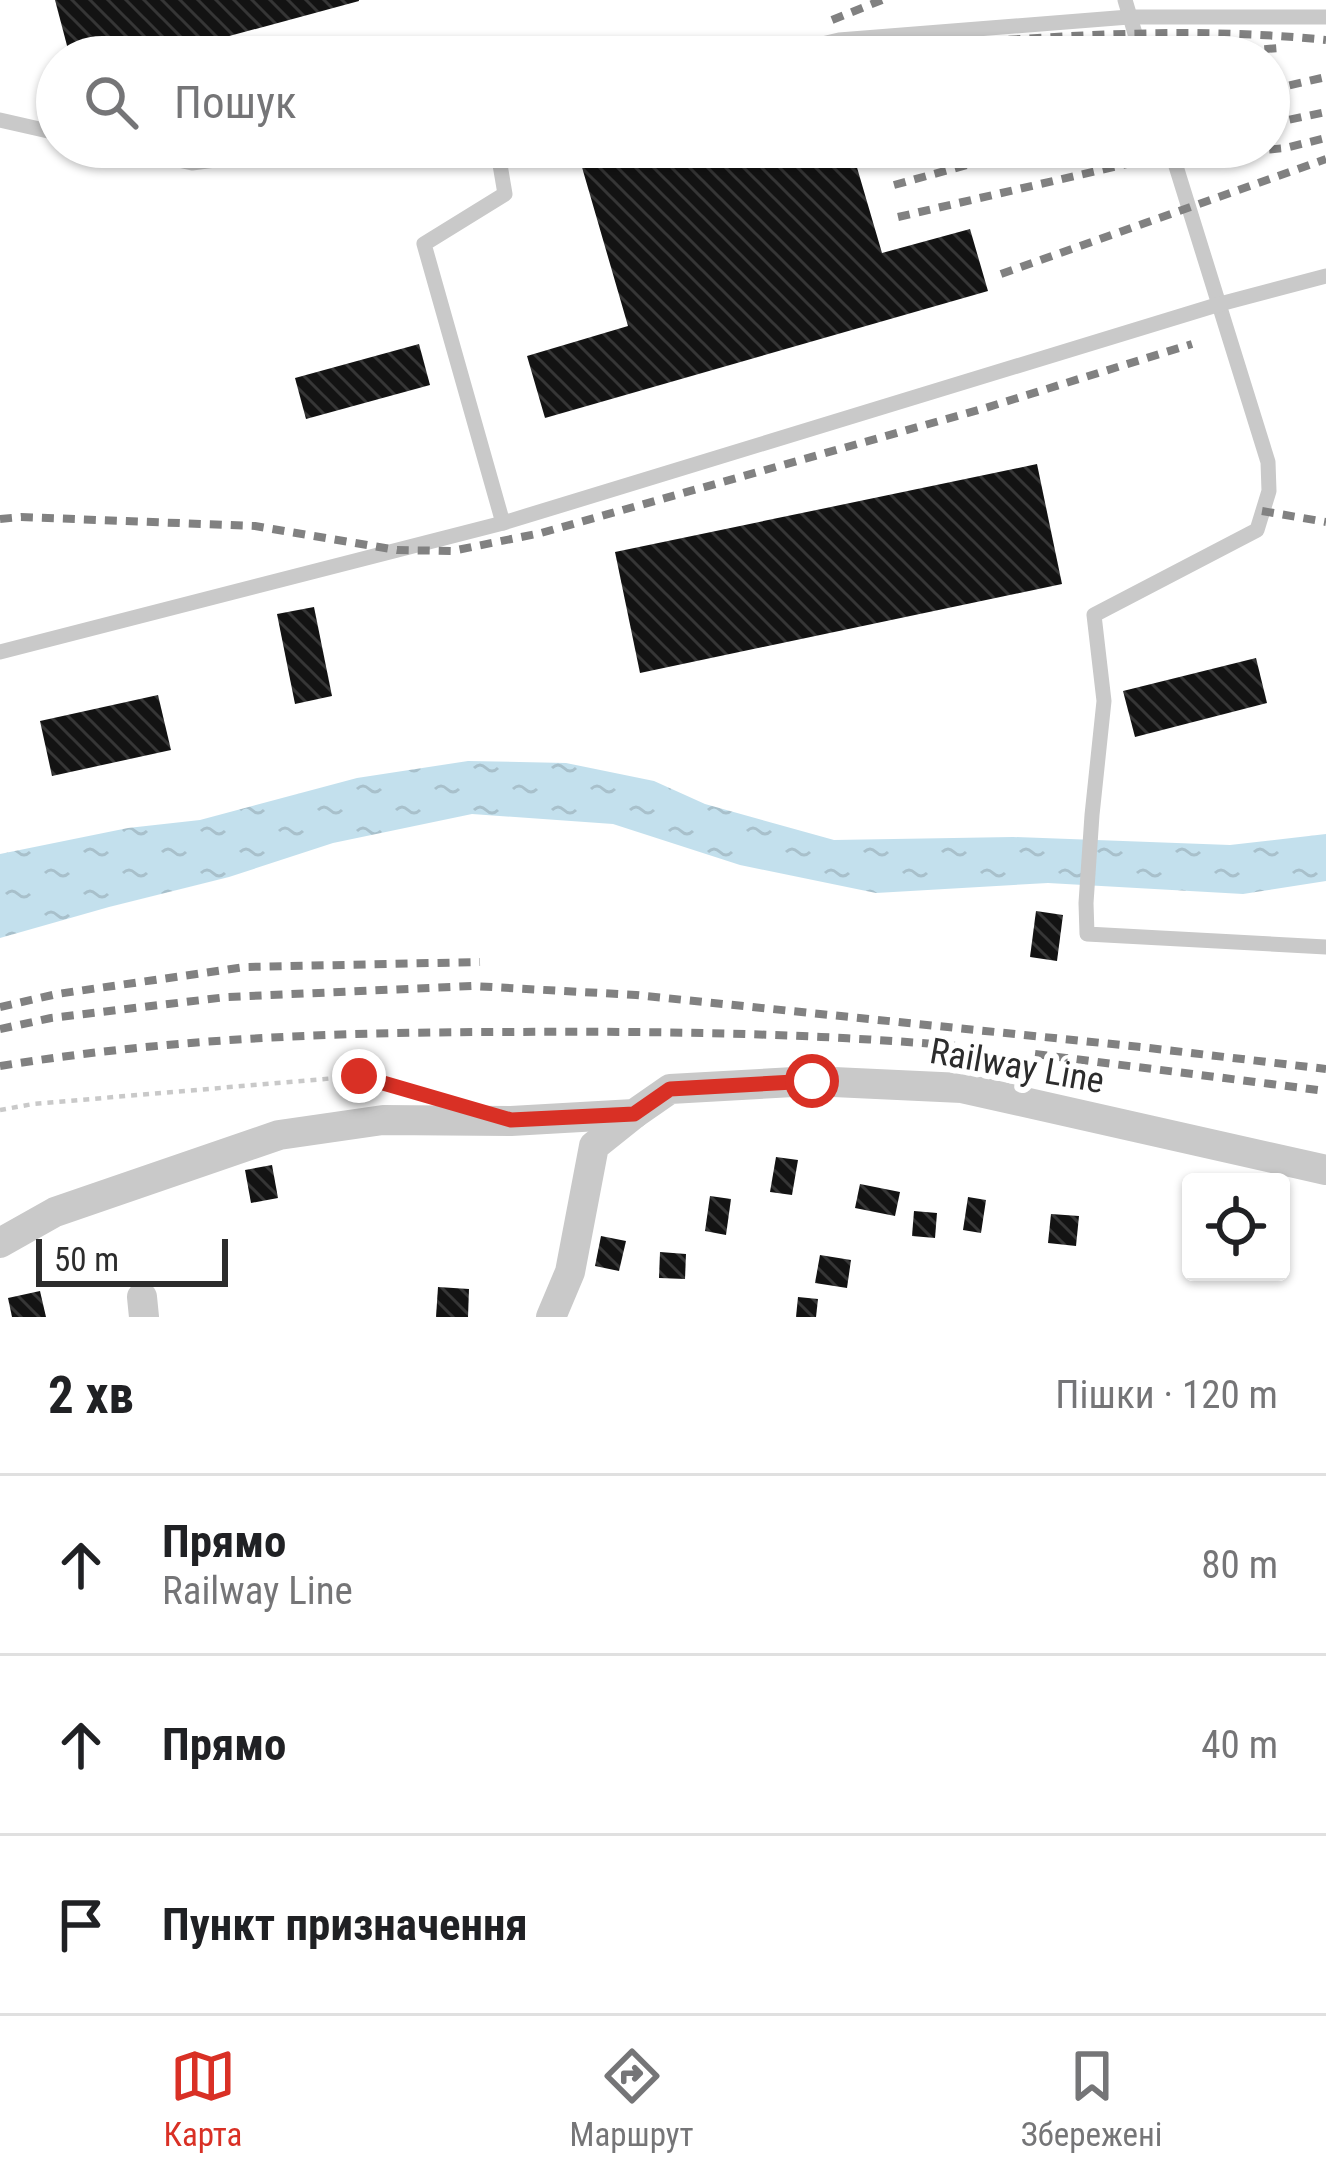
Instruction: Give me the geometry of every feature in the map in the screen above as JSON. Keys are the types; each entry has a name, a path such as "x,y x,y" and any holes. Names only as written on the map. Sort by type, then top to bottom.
{"street":[{"name":"Railway Line","path":"0,1243 55,1212 279,1135 383,1120 634,1114 670,1089 812,1081 962,1088 1326,1170"},
{"path":"551,1317 570,1272 594,1146 634,1114"}],"lane":[{"path":"876,36 1127,9 1326,16"},
{"path":"0,120 36,128"},
{"path":"501,168 505,194 424,244 502,523"},
{"path":"1177,168 1268,463 1269,491 1257,530 1094,615 1104,701 1092,814 1087,934 1326,947"},
{"path":"0,652 502,523 1220,304 1326,276"}],"path":[{"path":"0,1110 359,1076 424,1095"}],"water":[{"path":"468,761 566,763 654,781 705,804 834,840 1013,837 1230,845 1326,834 1326,881 1243,894 1048,883 876,893 740,865 613,824 472,814 333,843 229,877 0,938 0,854 128,828 200,820 357,778"}],"building":[{"path":"55,0 359,0 230,36 64,36"},
{"path":"582,168 857,168 882,253 970,229 988,291 545,418 527,356 628,326"},
{"path":"419,344 430,385 306,419 295,378"},
{"path":"1037,464 1062,584 640,673 615,552"},
{"path":"314,607 332,696 295,704 277,614"},
{"path":"1256,658 1267,703 1135,737 1123,691"},
{"path":"158,695 171,750 52,776 40,721"},
{"path":"1036,911 1063,915 1057,961 1030,957"},
{"path":"776,1157 798,1160 792,1195 770,1192"},
{"path":"272,1165 278,1198 251,1203 245,1170"},
{"path":"860,1184 900,1192 895,1216 855,1208"},
{"path":"710,1196 731,1199 726,1235 705,1231"},
{"path":"968,1197 986,1200 981,1233 963,1230"},
{"path":"914,1211 937,1213 935,1238 912,1236"},
{"path":"1051,1214 1079,1216 1076,1246 1048,1243"},
{"path":"601,1236 626,1241 619,1271 595,1266"},
{"path":"660,1252 686,1254 685,1279 659,1278"},
{"path":"820,1255 851,1260 847,1288 815,1283"},
{"path":"438,1287 469,1289 468,1317 436,1317"},
{"path":"40,1291 46,1317 12,1317 8,1298"},
{"path":"798,1297 818,1299 816,1317 796,1317"}],"railway":[{"path":"832,20 882,0"},
{"path":"1082,36 1280,36"},
{"path":"1290,37 1326,40"},
{"path":"1290,85 1326,77"},
{"path":"1290,120 1326,112"},
{"path":"1290,147 1326,138"},
{"path":"1001,274 1326,159"},
{"path":"894,185 956,168"},
{"path":"898,217 1109,168"},
{"path":"0,519 255,526 397,550 452,551 541,533 982,409 1192,344"},
{"path":"1262,511 1326,522"},
{"path":"0,1007 57,994 245,967 480,962"},
{"path":"0,1029 51,1018 227,997 473,986 636,995 1326,1069"},
{"path":"0,1066 191,1043 382,1033 734,1034 958,1046"},
{"path":"1035,1054 1326,1091"}],"route":[{"path":"359,1076 511,1120 634,1114 670,1089 812,1081"}]}
